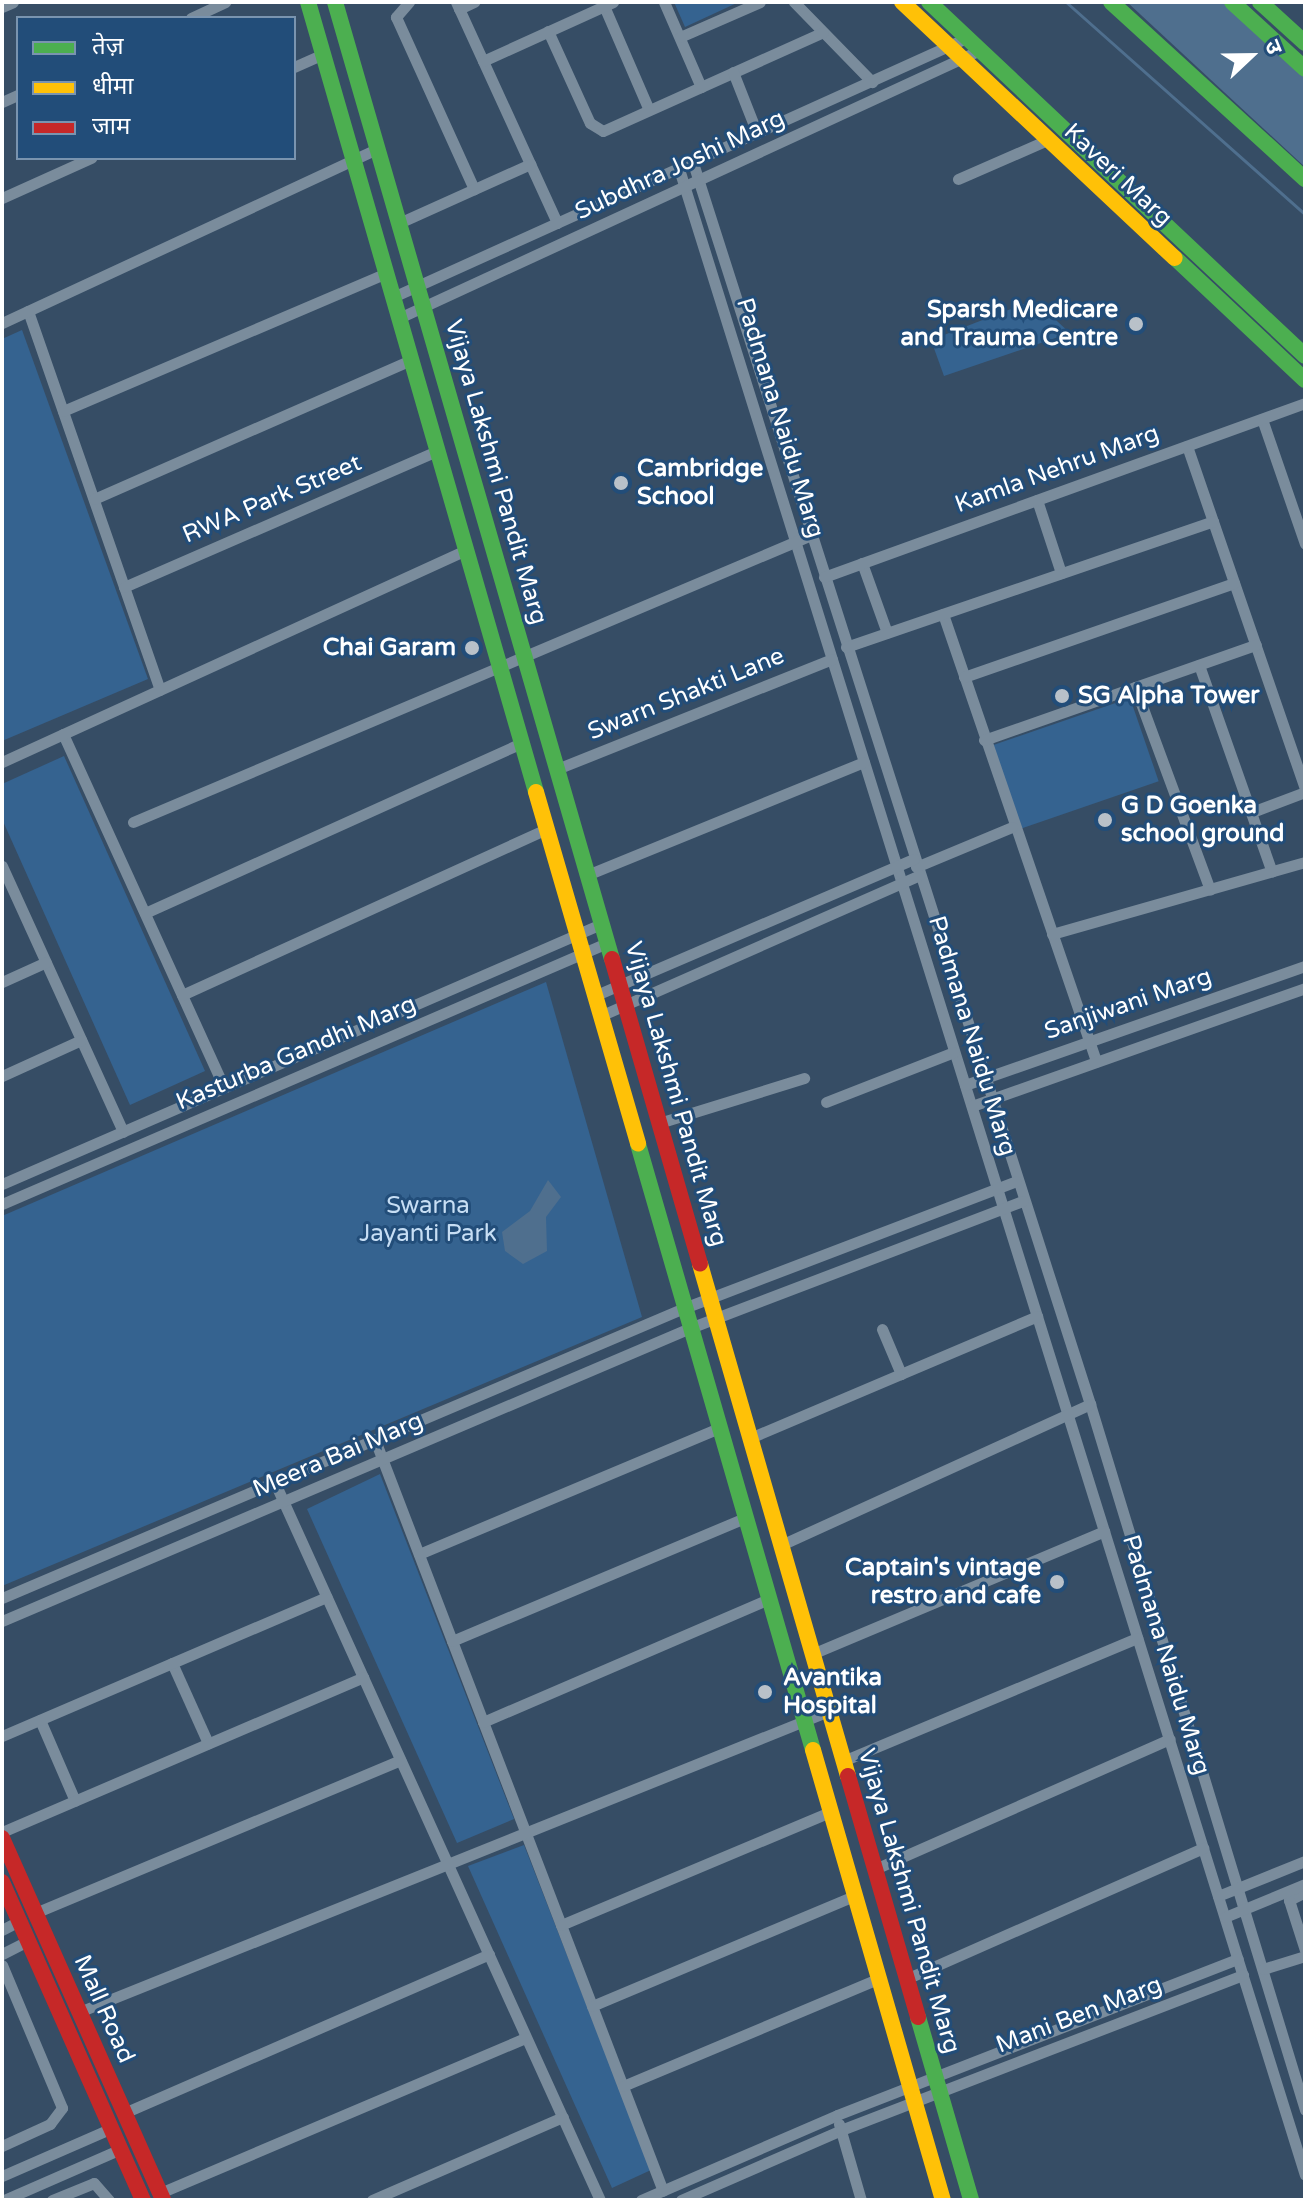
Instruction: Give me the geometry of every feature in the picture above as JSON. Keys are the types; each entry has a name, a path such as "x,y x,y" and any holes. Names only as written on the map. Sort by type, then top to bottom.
{"main road":[{"name":"Vijaya Lakshmi Pandit Marg","path":"308,2 943,2200"},
{"name":"Vijaya Lakshmi Pandit Marg","path":"335,2 971,2200"},
{"name":"Kaveri Marg","path":"902,2 1045,141 1305,380"},
{"name":"Kaveri Marg","path":"929,2 1305,356"},
{"path":"1111,2 1305,179"},
{"path":"1232,2 1305,69"},
{"path":"1260,2 1305,43"},
{"name":"Mall Road","path":"2,1835 161,2197"},
{"name":"Mall Road","path":"2,1882 143,2200"}],"street":[{"path":"2,7 13,2"},
{"path":"195,16 226,2"},
{"path":"409,2 396,17 474,189"},
{"path":"474,2 458,6 557,223"},
{"path":"664,2 701,87"},
{"path":"680,37 760,2"},
{"path":"794,2 872,82"},
{"path":"483,61 608,4 649,110"},
{"path":"548,31 593,128 603,131 823,32"},
{"name":"Subdhra Joshi Marg","path":"393,297 966,38"},
{"name":"Subdhra Joshi Marg","path":"399,318 978,51"},
{"path":"296,66 323,54"},
{"path":"733,72 757,133"},
{"path":"958,179 1045,141"},
{"path":"2,323 377,149"},
{"path":"2,198 87,160"},
{"name":"Padmana Naidu Marg","path":"693,163 990,1100 1090,1404 1305,2110"},
{"path":"399,223 530,164"},
{"name":"Padmana Naidu Marg","path":"679,169 1305,2175"},
{"path":"63,411 386,273"},
{"path":"28,311 160,690"},
{"path":"94,499 411,360"},
{"name":"Kamla Nehru Marg","path":"824,577 1305,403"},
{"path":"1262,419 1304,540"},
{"path":"1187,446 1305,790 1252,812"},
{"name":"RWA Park Street","path":"124,587 437,451"},
{"path":"1037,500 1061,573"},
{"path":"846,647 1213,521"},
{"path":"133,822 498,663 811,535"},
{"path":"2,762 466,550"},
{"path":"862,563 887,633"},
{"path":"964,677 1234,583"},
{"path":"943,614 1012,827 1096,1062"},
{"path":"984,740 1256,645"},
{"name":"Swarn Shakti Lane","path":"557,769 832,659"},
{"path":"1199,665 1272,872"},
{"path":"1135,687 1210,890"},
{"path":"63,734 224,1087"},
{"path":"145,913 522,743"},
{"path":"587,875 864,762"},
{"path":"600,1016 901,882 917,867 1012,827"},
{"path":"182,995 547,829"},
{"path":"1052,934 1305,862"},
{"path":"2,866 6,884 46,962 123,1132"},
{"path":"594,996 896,866 917,867"},
{"name":"Kasturba Gandhi Marg","path":"2,1184 601,924"},
{"name":"Kasturba Gandhi Marg","path":"2,1204 607,943"},
{"path":"2,982 46,962"},
{"name":"Sanjiwani Marg","path":"965,1085 1305,966"},
{"name":"Sanjiwani Marg","path":"972,1106 1305,988"},
{"path":"2,1076 81,1040"},
{"path":"826,1102 954,1052"},
{"path":"659,1123 804,1078"},
{"path":"191,1102 200,1119"},
{"name":"Meera Bai Marg","path":"2,1598 684,1308 711,1302 1016,1181"},
{"name":"Meera Bai Marg","path":"2,1621 690,1328 1023,1201"},
{"path":"750,1438 1037,1316"},
{"path":"882,1329 901,1374"},
{"path":"781,1545 1090,1404"},
{"path":"419,1554 719,1428"},
{"path":"375,1440 663,2191"},
{"path":"275,1483 600,2200"},
{"path":"452,1641 745,1518"},
{"path":"812,1654 1104,1531"},
{"path":"2,1736 327,1597"},
{"path":"483,1722 768,1599"},
{"path":"843,1761 1137,1638"},
{"path":"172,1663 208,1743"},
{"path":"2,1835 363,1677"},
{"path":"79,2012 829,1711"},
{"path":"40,1720 75,1801"},
{"path":"875,1869 1170,1739"},
{"path":"35,1913 400,1760"},
{"path":"561,1925 830,1812"},
{"path":"906,1979 1203,1848"},
{"path":"1218,1896 1305,1861"},
{"path":"1225,1917 1305,1884"},
{"path":"1263,1969 1305,1953 1289,1900 1305,1892"},
{"path":"592,2006 854,1896"},
{"path":"2,1930 19,1921"},
{"path":"2,1954 28,1941"},
{"path":"124,2113 489,1954"},
{"path":"938,2087 1238,1959"},
{"path":"2,1965 62,2108 50,2124 2,2146"},
{"name":"Mani Ben Marg","path":"641,2200 837,2115 938,2087 1243,1975"},
{"path":"623,2086 878,1979"},
{"path":"161,2197 526,2038"},
{"name":"Mani Ben Marg","path":"681,2200 913,2095"},
{"path":"837,2115 860,2200"},
{"path":"372,2200 563,2117"},
{"path":"2,2176 112,2128"},
{"path":"4,2200 121,2149"},
{"path":"52,2200 94,2183 109,2200"}],"green space":[{"path":"674,2 739,2 685,27"},
{"path":"1034,300 1070,333 944,376 931,340"},
{"path":"22,330 148,679 2,741 2,339"},
{"path":"1130,698 1159,781 1021,829 992,746"},
{"path":"64,756 205,1071 130,1105 2,819 2,784"},
{"name":"Swarna Jayanti Park","path":"546,982 642,1317 2,1586 2,1216"},
{"path":"380,1474 514,1819 457,1843 307,1509"},
{"path":"524,1845 651,2170 612,2188 468,1866"}],"shaded area":[{"path":"1127,2 1233,2 1305,69 1305,167"},
{"path":"548,1180 561,1197 546,1217 547,1251 523,1264 505,1251 502,1232 530,1211"}],"waterway":[{"path":"1066,2 1305,214"}],"traffic: fast":[{"path":"308,2 536,792"},
{"path":"335,2 612,959"},
{"path":"929,2 1305,356"},
{"path":"1111,2 1305,179"},
{"path":"1232,2 1305,69"},
{"path":"1260,2 1305,43"},
{"path":"1175,258 1305,380"},
{"path":"638,1144 813,1750"},
{"path":"918,2017 971,2200"}],"traffic: slow":[{"path":"902,2 1175,258"},
{"path":"536,792 638,1144"},
{"path":"700,1264 848,1776"},
{"path":"813,1750 943,2200"}],"traffic: jam":[{"path":"612,959 700,1264"},
{"path":"848,1776 918,2017"},
{"path":"2,1838 163,2200"},
{"path":"2,1882 143,2200"}],"place":[{"name":"Sparsh Medicare and Trauma Centre","path":"1136,324"},
{"name":"Cambridge School","path":"621,483"},
{"name":"Chai Garam","path":"472,648"},
{"name":"SG Alpha Tower","path":"1062,696"},
{"name":"G D Goenka school ground","path":"1105,820"},
{"name":"Captain's vintage restro and cafe","path":"1057,1582"},
{"name":"Avantika Hospital","path":"765,1692"}]}
